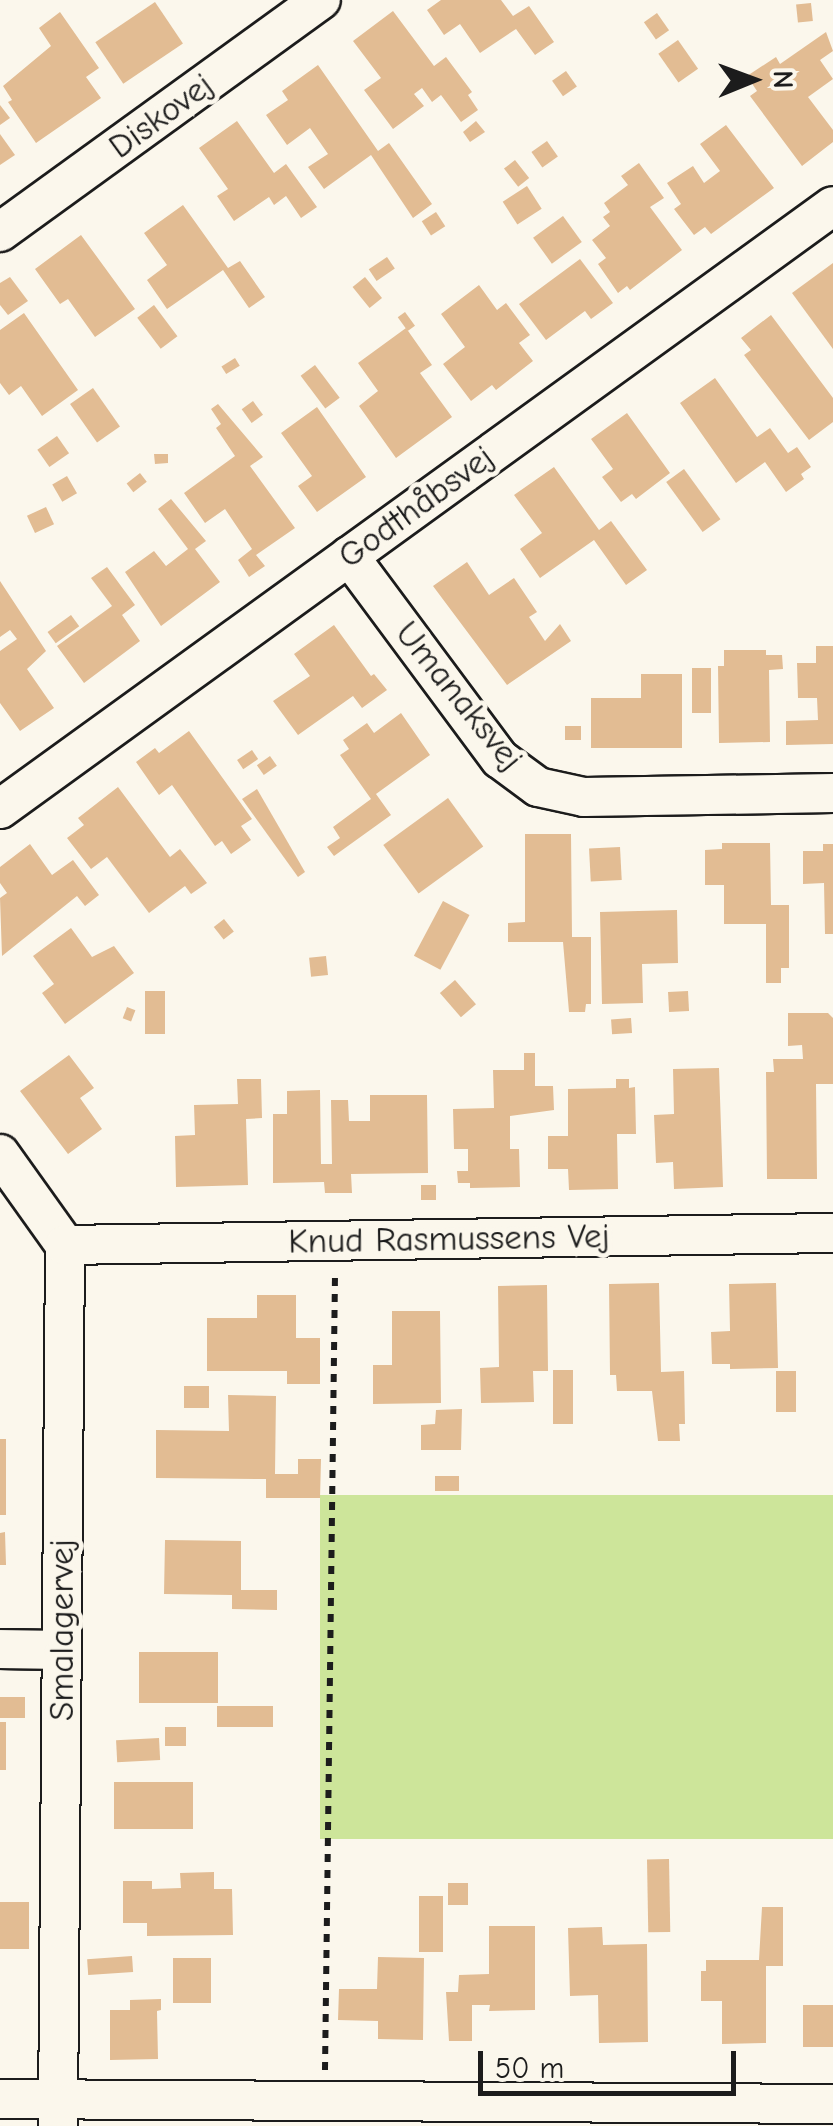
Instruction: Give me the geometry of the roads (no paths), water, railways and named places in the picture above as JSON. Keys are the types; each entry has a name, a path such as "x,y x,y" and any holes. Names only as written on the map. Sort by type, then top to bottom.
{"street":[{"name":"Diskovej","path":"0,232 321,0"},
{"name":"Godthåbsvej","path":"0,809 833,206"},
{"name":"Umanaksvej","path":"349,556 500,758 538,787 584,796 833,793"},
{"path":"0,1154 64,1245"},
{"name":"Knud Rasmussens Vej","path":"64,1245 833,1234"},
{"name":"Smalagervej","path":"58,2113 64,1245"},
{"path":"0,1650 61,1650"},
{"path":"0,2099 58,2113 325,2101 833,2104"}]}
